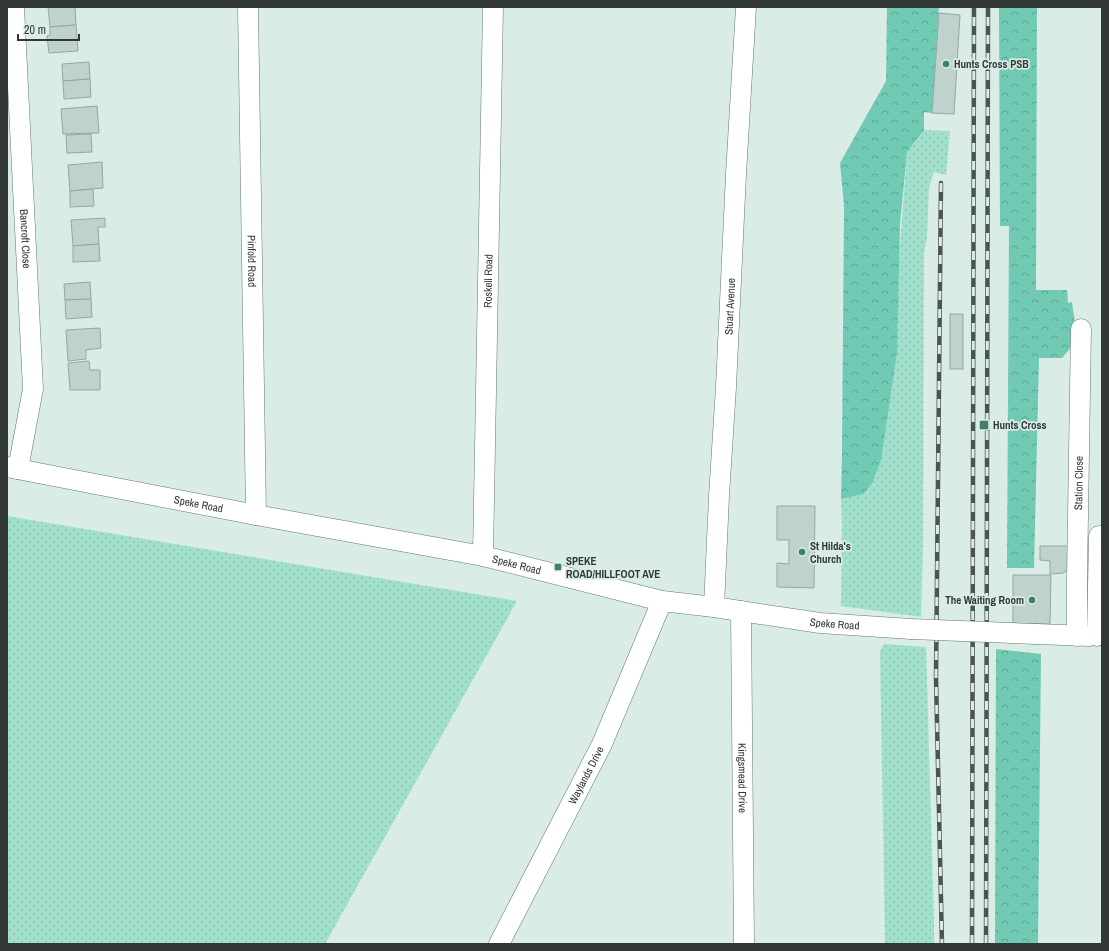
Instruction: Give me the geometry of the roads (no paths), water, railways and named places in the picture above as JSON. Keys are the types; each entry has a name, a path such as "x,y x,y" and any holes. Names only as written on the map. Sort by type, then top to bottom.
{"street":[{"name":"Bancroft Close","path":"12,468 33,389 14,7"},
{"name":"Pinfold Road","path":"248,7 256,515"},
{"name":"Roskell Road","path":"483,556 493,7"},
{"name":"Stuart Avenue","path":"714,607 746,7"},
{"name":"Station Close","path":"1077,636 1081,329"},
{"name":"Speke Road","path":"12,468 256,515 483,556 662,600 820,623 911,629 1100,637"},
{"path":"1100,637 1099,536 1102,536"},
{"name":"Waylands Drive","path":"499,944 602,744 662,600"},
{"name":"Kingsmead Drive","path":"741,611 744,944"}],"railway":[{"path":"972,944 974,7"},
{"path":"986,944 988,7"},
{"path":"941,183 936,677 942,944"}],"place":[{"name":"Hunts Cross PSB","path":"946,64"},
{"name":"Hunts Cross","path":"984,425"},
{"name":"St Hilda's Church","path":"802,552"},
{"name":"SPEKE ROAD/HILLFOOT AVE","path":"558,567"},
{"name":"The Waiting Room","path":"1032,600"}]}
